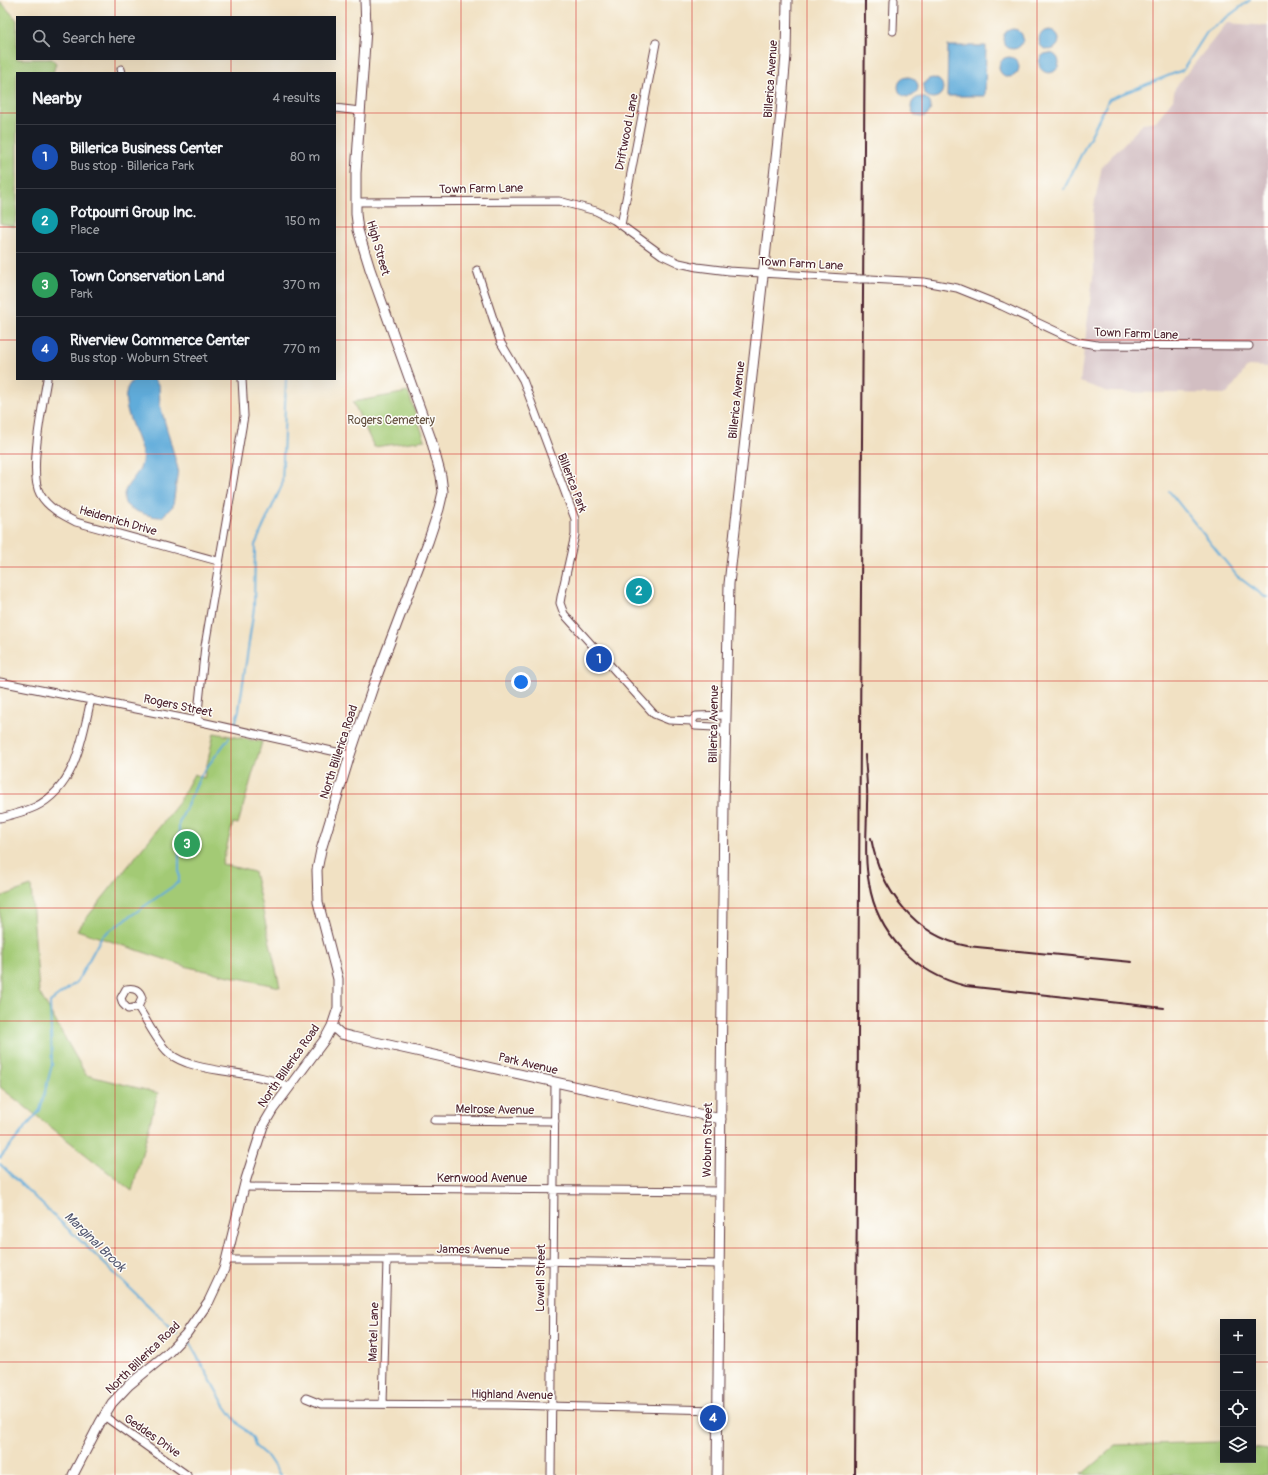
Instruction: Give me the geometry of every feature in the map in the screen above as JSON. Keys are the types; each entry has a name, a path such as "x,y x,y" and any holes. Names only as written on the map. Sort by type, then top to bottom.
{"main road":[{"name":"High Street","path":"365,0 366,29 356,173 358,230 431,439 441,476 443,492"},
{"name":"Billerica Avenue","path":"724,804 729,584 786,55 787,0"},
{"name":"North Billerica Road","path":"73,1475 112,1403 129,1384 168,1353 193,1326 216,1288 226,1260 245,1186 263,1126 273,1109 325,1039 332,1026 338,1008 338,979 318,902 317,870 321,850 350,755 374,684 428,542 443,492"},
{"name":"Woburn Street","path":"717,1475 724,804"},
{"name":"Park Avenue","path":"332,1026 341,1034 353,1038 721,1119"}],"street":[{"path":"893,31 894,0"},
{"name":"Driftwood Lane","path":"621,226 656,43"},
{"path":"336,108 360,111"},
{"name":"Town Farm Lane","path":"356,202 559,201 596,211 621,226 662,255 679,263 697,267 763,273 924,282 957,288 1002,306 1079,342 1097,345 1249,346"},
{"name":"Billerica Park","path":"477,270 501,343 523,380 575,519 575,535 560,603 564,614 648,710 669,720 692,721"},
{"name":"Heidenrich Drive","path":"46,380 34,470 39,493 47,503 58,513 76,522 218,560"},
{"path":"197,721 205,646 218,560 244,416 242,380"},
{"name":"Rogers Street","path":"0,682 197,721 350,755"},
{"path":"0,818 36,806 57,791 74,766 91,700"},
{"name":"Billerica Park","path":"692,721 696,716 726,715"},
{"name":"Billerica Park","path":"692,721 695,726 714,728 725,733"},
{"path":"138,1007 164,1047 178,1059 192,1065 267,1079 289,1087"},
{"name":"Lowell Street","path":"551,1475 555,1082"},
{"name":"Melrose Avenue","path":"434,1120 555,1121"},
{"name":"Kernwood Avenue","path":"245,1186 720,1191"},
{"name":"James Avenue","path":"226,1260 387,1260 719,1264"},
{"name":"Martel Lane","path":"383,1404 387,1260"},
{"name":"Highland Avenue","path":"306,1398 321,1404 552,1406 718,1410"},
{"name":"Geddes Drive","path":"104,1416 187,1475"}],"shaded area":[{"path":"1227,23 1268,26 1268,367 1248,366 1227,394 1109,392 1080,382 1094,269 1093,211 1102,166 1144,123 1156,121 1173,99 1175,88"}],"green space":[{"path":"0,1 16,19 16,60 53,60 56,63 53,72 16,72 16,219 14,227 0,223"},
{"name":"Rogers Cemetery","path":"408,392 425,440 374,447 353,402"},
{"path":"214,733 262,742 238,824 233,823 222,864 254,872 280,987 188,967 77,930 177,805 194,774 204,778"},
{"path":"31,886 39,992 86,1075 158,1093 132,1191 0,1087 0,897"},
{"path":"1218,1442 1220,1442 1220,1463 1256,1463 1256,1448 1268,1450 1268,1475 1081,1475 1116,1445"}],"water":[{"path":"1013,29 1020,32 1023,39 1020,46 1013,49 1006,46 1003,39 1006,32"},
{"path":"1049,30 1056,33 1059,40 1056,47 1049,50 1042,47 1039,40 1042,33"},
{"path":"948,46 986,46 985,96 947,96"},
{"path":"1049,53 1056,56 1059,63 1056,70 1049,73 1042,70 1039,63 1042,56"},
{"path":"1009,57 1016,60 1019,67 1016,74 1009,77 1002,74 999,67 1002,60"},
{"path":"908,77 915,80 918,87 915,94 908,97 901,94 898,87 901,80"},
{"path":"933,78 940,81 943,88 940,95 933,98 926,95 923,88 926,81"},
{"path":"921,97 928,100 931,107 928,114 921,117 914,114 911,107 914,100"},
{"path":"134,380 155,380 159,386 160,405 178,469 173,506 162,517 153,516 131,509 125,503 125,490 137,474 142,461 140,445 128,414 126,404 126,394 129,386"}],"waterway":[{"path":"1064,189 1109,99 1183,70 1207,32 1250,0"},
{"path":"235,724 239,710 254,608 255,545 282,485 286,380"},
{"path":"1169,491 1237,576 1265,597 1268,597"},
{"path":"0,1158 40,1110 52,1065 50,1002 77,982 102,936 179,882 179,823 201,775 229,738"},
{"name":"Marginal Brook","path":"0,1164 177,1333"},
{"name":"Marginal Brook","path":"189,1342 225,1406 236,1421 253,1438 255,1446 268,1457 280,1475"}],"railway":[{"path":"855,1475 865,0"},
{"path":"865,755 867,792 867,873 873,902 880,919 890,935 915,962 931,972 966,986 1164,1008"},
{"path":"871,838 882,875 903,907 916,921 931,932 948,941 967,946 1132,962"}],"place":[{"name":"Potpourri Group Inc.","path":"639,591"},
{"name":"Billerica Business Center","path":"599,659"},
{"name":"Town Conservation Land","path":"187,844"},
{"name":"Riverview Commerce Center","path":"713,1418"}]}
